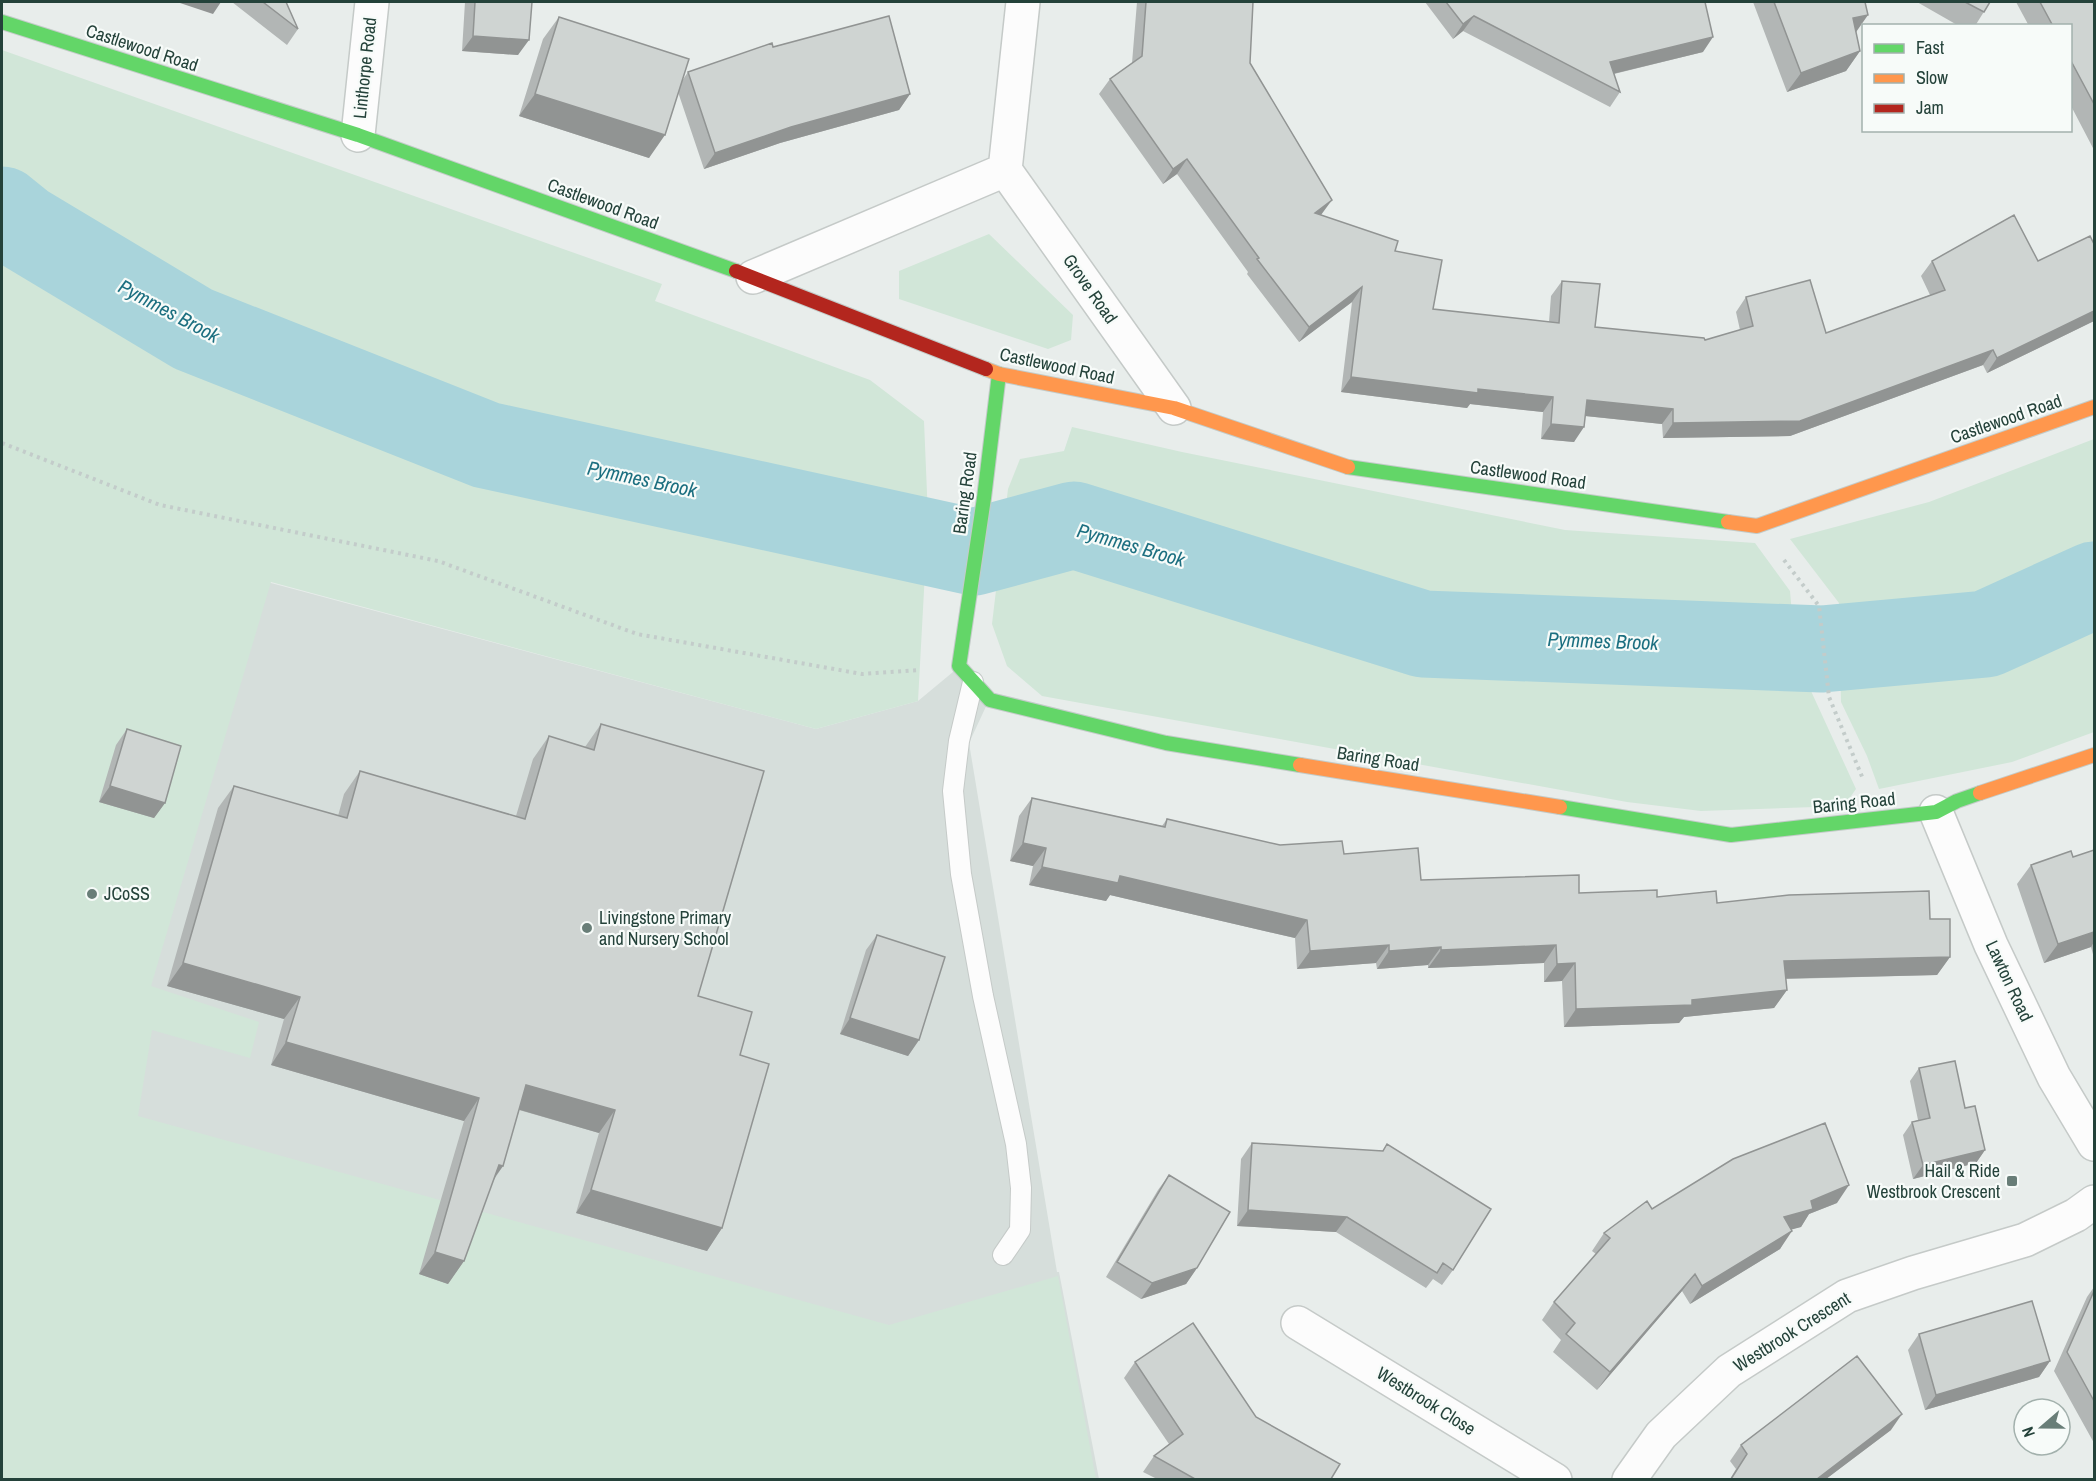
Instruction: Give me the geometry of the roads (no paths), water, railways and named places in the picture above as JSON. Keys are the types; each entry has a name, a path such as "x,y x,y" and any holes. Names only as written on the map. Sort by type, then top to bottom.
{"street":[{"name":"Linthorpe Road","path":"358,135 372,2"},
{"path":"753,277 1005,170 1023,2"},
{"name":"Castlewood Road","path":"2,22 358,135 753,277 999,374 1174,408 1350,468 1757,526 2094,407"},
{"name":"Grove Road","path":"1005,170 1174,408"},
{"name":"Baring Road","path":"999,374 984,498 959,666 990,700 1166,743 1731,835 1936,812 1957,801 2094,755"},
{"name":"Lawton Road","path":"1936,812 1991,945 2054,1077 2094,1144"},
{"name":"Westbrook Crescent","path":"1629,1479 1661,1435 1729,1371 1848,1296 1912,1272 2025,1240 2076,1215 2094,1202"},
{"name":"Westbrook Close","path":"1298,1323 1555,1479"}],"lane":[{"path":"973,682 959,741 953,791 963,885 983,996 1016,1144 1021,1188 1020,1230 1003,1255"}],"waterway":[{"name":"Pymmes Brook","path":"2,210 23,227 193,329 486,445 974,552 1074,525 1423,634 1822,649 1986,634 2094,585"}],"place":[{"name":"JCoSS","path":"92,894"},
{"name":"Livingstone Primary and Nursery School","path":"587,928"},
{"name":"Hail & Ride Westbrook Crescent","path":"2012,1181"}]}
